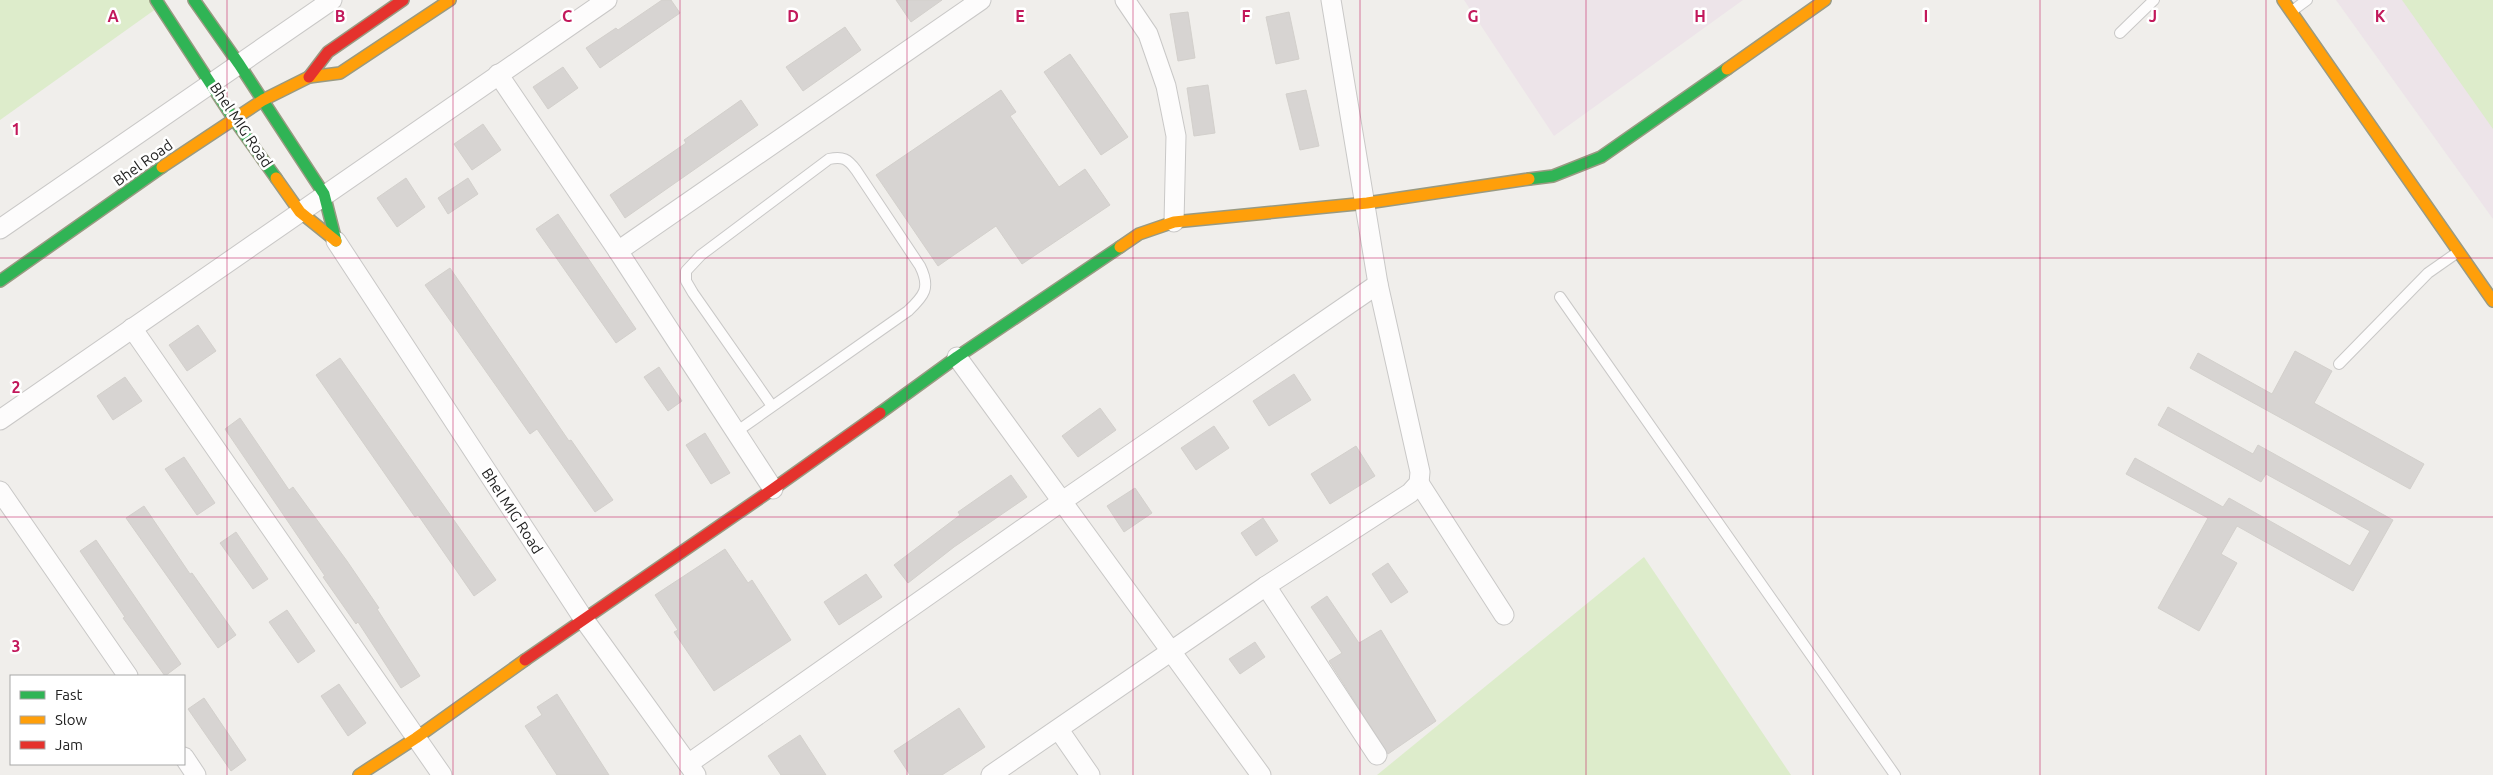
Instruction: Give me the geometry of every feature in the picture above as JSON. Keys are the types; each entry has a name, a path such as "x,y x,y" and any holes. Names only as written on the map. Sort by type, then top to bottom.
{"street":[{"name":"Bhel MIG Road","path":"156,0 212,82 233,118 300,212 336,241 583,618 692,769"},
{"name":"Bhel MIG Road","path":"194,0 239,64 324,194 336,241"},
{"path":"0,229 332,0"},
{"name":"Bhel Road","path":"309,77 328,52 403,0"},
{"name":"Bhel Road","path":"0,281 233,118 263,100 309,77 340,73 450,0"},
{"path":"0,420 607,0"},
{"path":"618,251 981,0"},
{"path":"1125,0 1148,34 1166,86 1176,136 1174,222"},
{"path":"991,775 1266,586 1410,493 1419,483 1420,472 1378,284 1367,203 1331,0"},
{"path":"359,775 416,738 583,618 773,489 957,357 1139,234 1174,222 1367,203 1553,176 1601,157 1824,0"},
{"path":"2283,0 2493,301"},
{"path":"498,74 618,251 773,489"},
{"path":"692,769 1061,502 1378,284"},
{"path":"132,328 442,775"},
{"path":"957,357 1261,775"},
{"path":"1419,483 1504,615"},
{"path":"0,491 127,675"},
{"path":"1266,586 1377,754"},
{"path":"1058,730 1090,775"},
{"path":"185,758 196,775"}],"lane":[{"path":"2120,33 2154,0"},
{"path":"2291,12 2307,0"},
{"path":"736,432 908,311 920,300 924,291 927,280 920,266 849,160 840,156 830,159 761,210 701,255 686,271 686,281 693,294 772,406"},
{"path":"2339,364 2428,272 2458,252"},
{"path":"1560,297 1895,775"}],"shaded area":[{"path":"1464,0 1743,0 1554,136"},
{"path":"2336,0 2493,0 2493,219"}],"green space":[{"path":"0,0 156,0 160,6 0,120"},
{"path":"2402,0 2493,0 2493,129"},
{"path":"1644,557 1791,775 1377,775"}],"building":[{"path":"662,0 671,0 680,13 600,68 586,48 616,28 618,30"},
{"path":"896,0 942,0 911,22"},
{"path":"1188,12 1195,58 1178,61 1170,14"},
{"path":"1289,12 1299,59 1276,64 1266,17"},
{"path":"845,27 861,50 803,91 786,67"},
{"path":"1070,54 1128,137 1101,155 1044,72"},
{"path":"563,67 578,88 548,109 533,87"},
{"path":"1208,85 1215,133 1194,136 1187,88"},
{"path":"1001,90 1016,112 1010,116 1059,187 1085,169 1110,205 1022,264 996,226 938,266 876,175"},
{"path":"1306,90 1319,146 1300,150 1286,94"},
{"path":"741,100 758,125 625,218 610,195 686,143 684,140"},
{"path":"483,124 501,150 472,170 454,144"},
{"path":"406,178 425,207 397,227 377,198"},
{"path":"468,178 478,194 448,214 438,198"},
{"path":"558,214 636,329 616,343 536,229"},
{"path":"450,268 569,441 571,440 613,500 595,512 537,429 530,434 425,285"},
{"path":"198,325 216,351 187,371 169,345"},
{"path":"2295,351 2332,371 2314,403 2424,464 2410,489 2190,368 2198,353 2272,394"},
{"path":"340,358 496,580 474,596 418,515 415,517 316,375"},
{"path":"659,367 682,401 668,411 644,377"},
{"path":"1294,374 1311,400 1269,426 1253,401"},
{"path":"125,377 142,401 113,420 97,396"},
{"path":"2168,407 2253,454 2258,445 2393,520 2353,591 2237,526 2221,554 2237,563 2199,631 2158,608 2208,518 2126,474 2135,458 2223,507 2229,498 2350,566 2370,531 2266,474 2261,482 2158,425"},
{"path":"1100,408 1116,430 1078,457 1062,436"},
{"path":"240,418 289,490 293,487 347,561 379,608 377,609 420,676 401,688 358,622 356,624 323,577 325,576 225,429"},
{"path":"1214,426 1229,448 1196,470 1181,448"},
{"path":"705,433 730,473 711,484 686,445"},
{"path":"1356,446 1375,476 1330,504 1311,474"},
{"path":"184,457 215,503 197,515 165,469"},
{"path":"1011,475 1027,497 954,547 908,583 894,565 960,515 958,512"},
{"path":"1135,488 1152,513 1124,532 1107,506"},
{"path":"144,506 190,574 192,573 236,635 218,648 126,518"},
{"path":"1263,518 1278,541 1256,556 1241,533"},
{"path":"236,532 268,579 253,589 220,543"},
{"path":"96,540 181,664 164,675 123,618 125,617 80,551"},
{"path":"725,549 748,583 752,580 791,640 714,691 674,632 678,630 655,595"},
{"path":"1388,563 1408,592 1391,603 1372,574"},
{"path":"866,574 882,597 839,625 824,602"},
{"path":"1327,596 1359,643 1381,630 1436,721 1388,754 1329,661 1342,653 1311,607"},
{"path":"287,610 315,651 298,663 269,622"},
{"path":"1255,642 1265,657 1240,674 1229,659"},
{"path":"339,684 366,723 348,736 321,696"},
{"path":"557,694 609,775 557,775 525,726 542,715 537,707"},
{"path":"204,698 246,760 231,771 188,709"},
{"path":"959,708 985,747 942,775 910,775 894,751"},
{"path":"800,735 826,775 781,775 768,756"}],"traffic: fast":[{"path":"156,0 233,118 276,178"},
{"path":"194,0 239,64 324,194 336,241"},
{"path":"1529,179 1553,176 1601,157 1727,69"},
{"path":"0,281 162,167"},
{"path":"880,413 957,357 1120,247"}],"traffic: slow":[{"path":"162,167 263,100 309,77 340,73 450,0"},
{"path":"1727,69 1825,0"},
{"path":"2283,0 2493,301"},
{"path":"276,178 300,212 336,241"},
{"path":"1120,247 1139,234 1174,222 1367,203 1529,179"},
{"path":"359,775 416,738 525,660"}],"traffic: jam":[{"path":"309,77 328,52 403,0"},
{"path":"525,660 880,413"}]}
